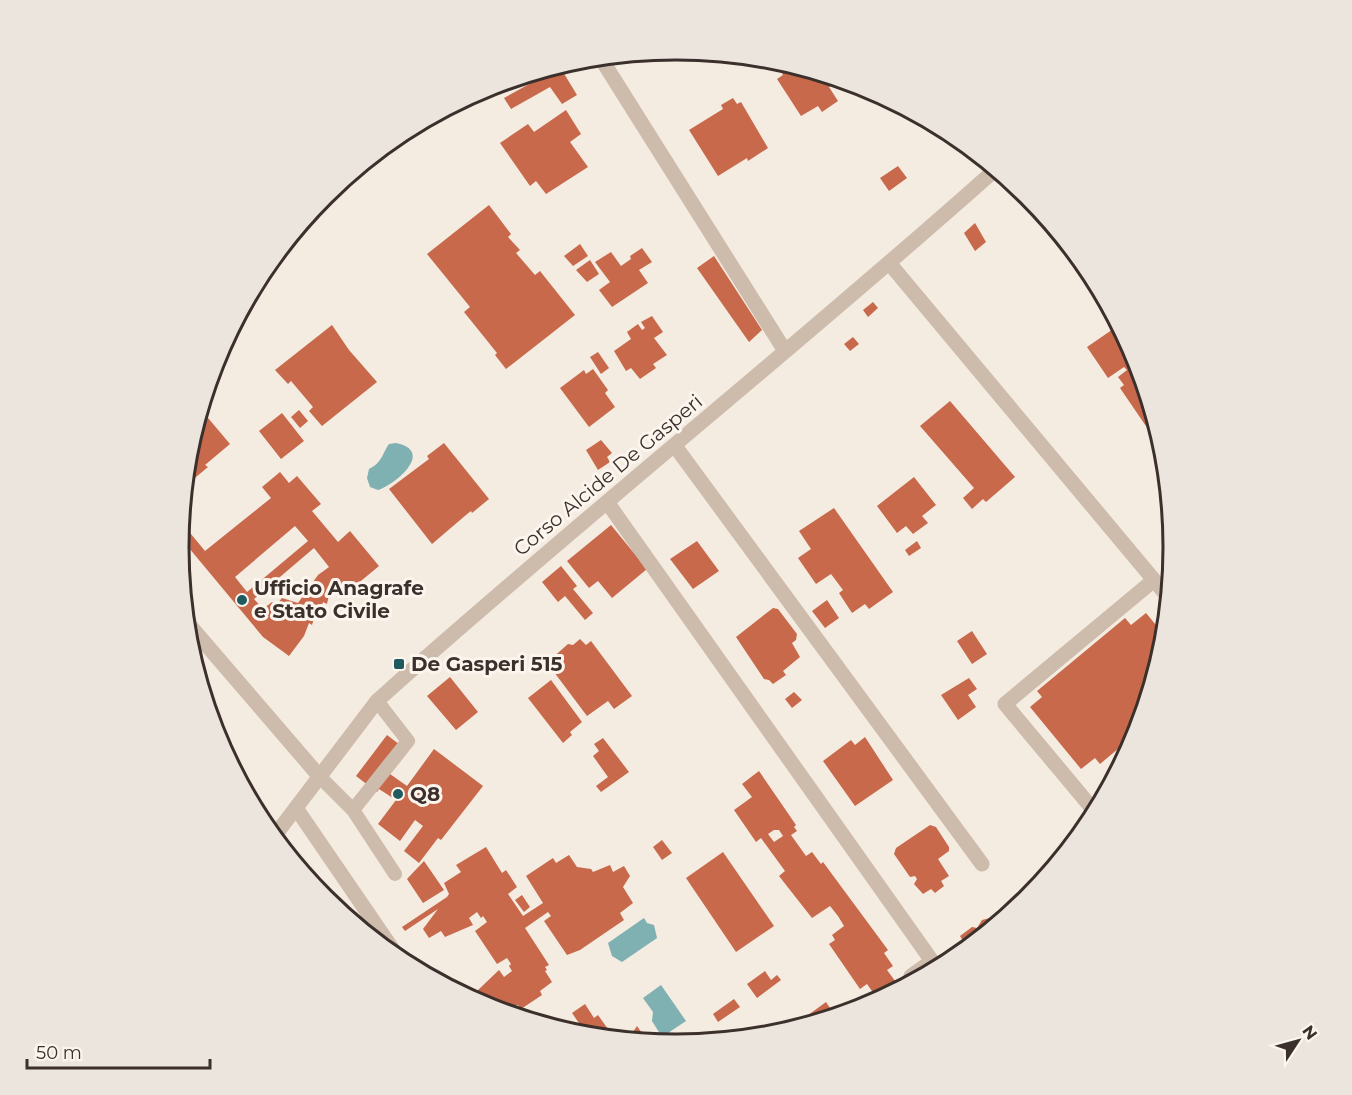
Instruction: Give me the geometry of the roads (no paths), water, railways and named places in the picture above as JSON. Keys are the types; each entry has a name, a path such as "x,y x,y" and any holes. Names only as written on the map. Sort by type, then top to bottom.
{"street":[{"path":"605,65 785,351"},
{"name":"Corso Alcide De Gasperi","path":"279,830 377,701 449,637 890,264 990,175"},
{"path":"890,264 1161,589"},
{"path":"675,446 982,864"},
{"path":"608,502 932,961 918,971"},
{"path":"1091,802 1005,704 1154,580"},
{"path":"196,633 320,777"},
{"path":"296,808 385,939"}],"lane":[{"path":"353,810 408,741 377,701"},
{"path":"320,777 353,810 395,874"}],"water":[{"path":"396,443 407,447 412,453 412,460 408,467 402,475 386,487 378,490 370,487 367,478 369,469 379,461 389,444"},
{"path":"644,918 647,923 654,925 657,938 622,962 612,956 608,943"},
{"path":"661,985 686,1021 665,1035 660,1035 652,1021 653,1012 643,998"}],"place":[{"name":"Ufficio Anagrafe e Stato Civile","path":"242,600"},
{"name":"De Gasperi 515","path":"399,664"},
{"name":"Q8","path":"398,794"}]}
